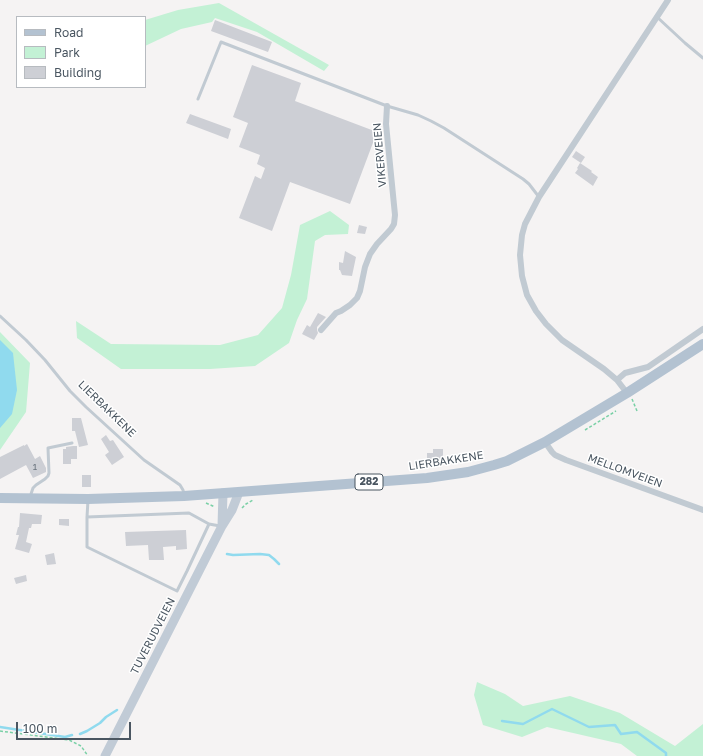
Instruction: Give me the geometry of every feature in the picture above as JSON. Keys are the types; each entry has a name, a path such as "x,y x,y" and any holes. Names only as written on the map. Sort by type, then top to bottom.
{"main road":[{"name":"LIERBAKKENE","path":"0,498 88,499 184,496 427,478 468,472 507,461 629,399 703,344"},
{"name":"TUVERUDVEIEN","path":"105,756 222,526 232,510 239,492"},
{"name":"TUVERUDVEIEN","path":"222,493 222,526"}],"street":[{"path":"629,399 617,380 557,335 536,311 527,294 524,284 520,255 522,235 525,224 539,197 668,0"},
{"name":"VIKERVEIEN","path":"321,330 336,313 350,305 357,298 366,263 370,254 394,224 395,214 386,124 387,106"},
{"path":"617,380 625,373 648,367 703,330"},
{"name":"MELLOMVEIEN","path":"545,442 552,452 566,460 703,510"}],"lane":[{"path":"657,17 703,58"},
{"path":"198,99 220,42 387,106 418,115 444,128 523,179 539,197"},
{"name":"LIERBAKKENE","path":"0,316 45,360 70,391 86,407 144,460 180,485 184,496"},
{"path":"30,499 33,488 48,476 48,448 72,443"},
{"path":"88,499 86,516 87,547 177,591 209,524"},
{"path":"86,516 189,513 209,524 222,526"}],"path":[{"path":"629,399 637,411"},
{"path":"583,430 620,408"},
{"path":"238,512 252,500"},
{"path":"0,732 69,740 81,746 88,756"}],"green space":[{"path":"219,3 329,65 324,71 257,32 215,18 212,22 181,29 146,46 146,20 178,10"},
{"path":"330,211 349,225 348,234 325,235 315,241 307,299 297,320 289,343 255,366 210,369 121,369 77,338 76,321 111,344 220,345 258,335 282,308 291,275 300,225"},
{"path":"0,332 30,363 26,412 0,450"},
{"path":"477,682 505,694 523,706 570,696 620,713 675,746 703,724 703,756 637,756 621,744 547,727 522,737 483,725 474,695"}],"water":[{"path":"0,340 13,353 17,390 12,414 0,428"}],"building":[{"path":"215,20 272,42 268,52 211,31"},
{"path":"252,65 301,83 295,101 377,132 350,204 290,182 272,231 239,218 255,176 261,179 265,168 257,164 260,155 239,147 248,123 233,117"},
{"path":"190,114 231,129 228,139 186,123"},
{"path":"576,151 585,157 581,163 572,157"},
{"path":"580,163 598,177 593,186 575,173"},
{"path":"359,225 367,227 365,234 357,233"},
{"path":"345,251 356,257 352,276 342,275 339,270 339,262 343,263"},
{"path":"318,313 326,317 317,327 318,333 314,340 302,334 307,325 310,327"},
{"path":"72,418 81,418 88,445 79,447 75,431 72,431"},
{"path":"106,435 110,441 113,440 124,457 112,465 105,455 109,452 101,439"},
{"path":"27,444 35,459 40,456 46,468 46,472 33,478 26,465 0,479 0,457"},
{"path":"77,446 77,459 71,459 71,464 63,464 63,449"},
{"path":"433,449 443,449 443,460 427,461 427,453 433,453"},
{"path":"82,475 91,475 91,487 82,487"},
{"path":"20,513 42,515 41,524 32,524 31,528 29,528 26,542 32,544 29,553 15,549 19,535 16,535 19,527"},
{"path":"59,519 69,519 69,526 59,525"},
{"path":"186,530 187,549 176,550 176,546 163,547 164,560 149,560 148,545 126,546 125,532"},
{"path":"54,553 56,564 47,565 45,555"},
{"path":"26,575 27,581 16,584 14,578"}],"waterway":[{"path":"227,554 269,555 279,564"},
{"path":"502,721 523,724 552,709 589,727 615,725 621,734 637,732 666,753 666,756"},
{"path":"80,734 100,723 117,710"},
{"path":"0,727 65,737 72,735"}]}
